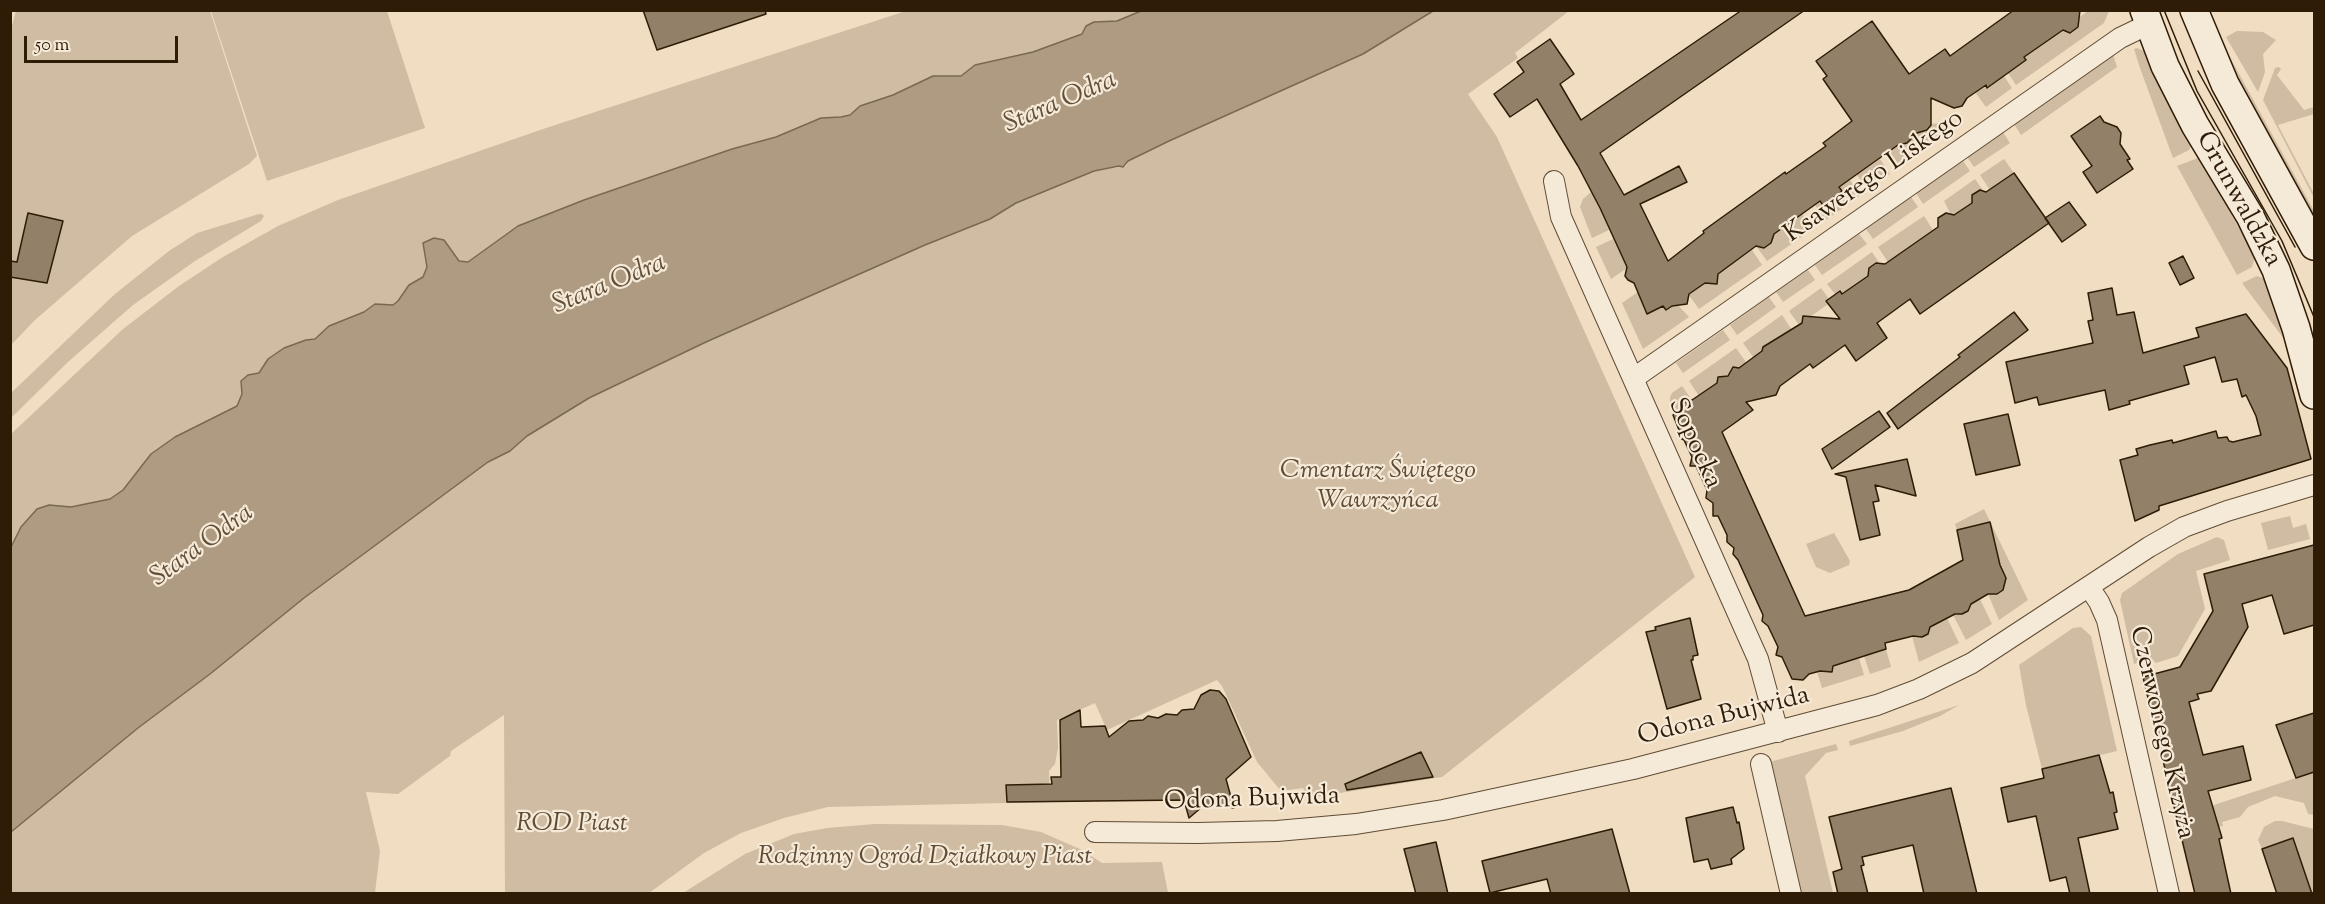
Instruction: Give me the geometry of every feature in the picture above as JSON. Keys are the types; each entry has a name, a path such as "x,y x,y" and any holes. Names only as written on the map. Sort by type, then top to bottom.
{"street":[{"name":"Grunwaldzka","path":"2194,10 2225,84 2314,246"},
{"name":"Grunwaldzka","path":"2146,17 2165,66 2190,115 2250,216 2276,270 2296,328 2314,395"},
{"name":"Ksawerego Liskego","path":"1634,378 2120,38 2146,17"},
{"name":"Sopocka","path":"1554,181 1561,216 1758,658 1778,732"},
{"name":"Odona Bujwida","path":"1095,832 1277,831 1356,824 1443,810 1558,787 1877,705 1956,672 1994,650 2149,547 2184,527 2226,511 2314,485"},
{"name":"Czerwonego Krzyża","path":"2089,587 2107,620 2169,894"},
{"path":"1761,764 1791,894"}],"green space":[{"path":"16,11 210,11 257,156 249,164 132,236 35,320 11,345 10,33"},
{"path":"211,11 387,11 425,128 267,181"},
{"path":"906,11 1141,11 1117,21 1086,26 1082,34 1033,52 975,65 961,76 933,76 893,95 860,106 850,115 821,118 776,137 732,149 584,200 518,226 468,262 459,261 424,243 427,267 423,277 409,285 393,305 375,304 364,312 329,326 315,339 305,340 268,359 259,373 248,375 237,406 175,437 151,454 123,490 110,499 71,507 49,505 21,527 11,547 11,434 123,329 179,286 223,257 278,226 338,200 546,128"},
{"path":"1433,11 1569,11 1515,53 1518,58 1468,94 1497,137 1695,577 1442,777 1308,798 1303,788 1281,791 1257,762 1222,686 1217,680 1107,730 1095,703 1057,720 1058,748 1055,764 1049,771 1050,802 828,807 784,818 741,833 704,853 649,893 505,893 504,715 451,751 450,756 398,794 366,792 380,851 375,893 11,893 10,832 304,598 488,462 510,451 526,436 589,398 706,342 925,245 990,219 1016,203 1094,171 1126,166 1128,161 1169,141 1363,54"},
{"path":"2088,11 2109,11 2104,23 2016,85 2006,70 2015,68 2026,60 2024,57 2064,29 2070,33 2078,27 2077,19"},
{"path":"2237,31 2263,32 2276,40 2263,54 2265,72 2258,92 2226,37"},
{"path":"2134,49 2144,51 2148,57 2192,144 2189,150 2173,158 2140,68"},
{"path":"2226,50 2314,211 2314,221 2250,110 2223,51"},
{"path":"2113,54 2117,67 2021,135 2014,124"},
{"path":"2275,68 2281,69 2277,75 2304,110 2314,107 2314,114 2278,125 2314,198 2263,100"},
{"path":"2002,73 2012,88 1986,107 1975,92 1985,85 1987,87"},
{"path":"1941,123 1948,133 1897,169 1886,154 1898,145 1911,140 1917,130 1927,131 1931,124"},
{"path":"2003,132 2010,143 1974,167 1967,157"},
{"path":"2198,158 2202,161 2255,257 2252,267 2237,275 2177,166"},
{"path":"1880,159 1890,174 1868,190 1857,175"},
{"path":"2004,159 2014,173 1990,190 1980,175"},
{"path":"1963,161 1970,171 1923,204 1916,193"},
{"path":"1975,179 1985,193 1979,190 1972,195 1973,202 1952,217 1944,201"},
{"path":"1850,180 1861,195 1823,222 1817,214 1820,212 1815,205 1820,201 1833,198 1842,191 1839,187"},
{"path":"1592,191 1609,230 1592,238 1580,207 1583,199"},
{"path":"1911,197 1918,207 1873,239 1866,229"},
{"path":"259,214 264,216 261,221 195,261 133,305 68,362 11,418 11,393 115,294 169,251 197,233"},
{"path":"1802,214 1813,229 1767,261 1756,246 1764,248 1771,236"},
{"path":"1924,216 1933,230 1888,262 1878,247"},
{"path":"1859,234 1867,244 1822,275 1815,265"},
{"path":"1613,239 1627,268 1611,279 1596,247"},
{"path":"1752,250 1762,265 1699,309 1688,294 1706,282 1712,283 1717,274"},
{"path":"1872,252 1880,264 1876,263 1869,268 1870,274 1842,294 1840,291 1835,294 1827,284"},
{"path":"1808,270 1815,280 1783,302 1776,292"},
{"path":"2257,276 2265,279 2286,339 2242,283"},
{"path":"1821,288 1829,299 1826,301 1828,304 1799,325 1789,311"},
{"path":"1638,292 1647,313 1663,306 1666,310 1676,303 1689,317 1643,349 1622,303"},
{"path":"1769,297 1776,307 1737,335 1730,325"},
{"path":"1782,315 1792,330 1764,346 1762,351 1753,357 1743,343"},
{"path":"1723,330 1730,340 1683,373 1676,363"},
{"path":"1736,348 1746,362 1739,368 1733,368 1725,377 1719,378 1717,383 1699,396 1689,381"},
{"path":"1682,386 1692,400 1686,401 1683,407 1673,415 1670,397"},
{"path":"1984,509 2028,600 1999,620 1988,594 1997,594 2003,590 2006,578 2002,572 1990,523 1957,530 1955,524"},
{"path":"2290,516 2293,528 2306,524 2310,539 2268,550 2261,523"},
{"path":"1834,533 1850,561 1849,565 1830,573 1816,567 1806,544"},
{"path":"2217,537 2224,540 2230,560 2196,571 2205,609 2178,656 2156,663 2152,659 2134,664 2120,600 2122,593 2178,554"},
{"path":"1980,599 1992,624 1966,640 1953,615 1968,611 1971,604"},
{"path":"1947,618 1959,643 1919,662 1912,636 1922,637 1928,634 1930,627"},
{"path":"2081,627 2091,636 2117,751 2042,769 2026,705 2019,665 2073,628"},
{"path":"1886,649 1891,667 1870,674 1864,656"},
{"path":"1859,658 1864,675 1822,688 1817,672 1832,670 1834,666"},
{"path":"1959,705 1940,716 1903,731 1850,746 1849,741"},
{"path":"1836,744 1838,750 1826,753 1805,776 1833,893 1798,893 1766,763"},
{"path":"2314,772 2314,815 2308,814 2304,803 2275,796 2248,807 2240,817 2222,822 2223,826 2216,827 2211,806"},
{"path":"2275,821 2314,829 2314,893 2312,893 2293,839 2262,849 2258,840 2264,827"},
{"name":"Rodzinny Ogród Działkowy Piast","path":"875,824 1002,825 1041,832 1082,850 1102,863 1162,862 1168,893 683,893 745,854 794,834 827,828"}],"water":[{"name":"Stara Odra","path":"1141,11 1433,11 1363,54 1169,141 1128,161 1123,167 1094,171 1016,203 990,219 925,245 706,342 589,398 527,436 510,451 488,462 304,598 210,674 138,728 11,832 11,547 21,527 37,509 49,505 71,507 110,499 123,490 151,454 175,437 237,406 242,394 241,381 248,375 259,373 268,359 284,348 315,339 329,326 364,312 375,304 393,305 398,301 409,285 423,277 427,267 423,243 434,238 444,240 459,261 468,262 518,226 584,200 732,149 776,137 821,118 850,115 860,106 893,95 933,76 961,76 975,65 1033,52 1082,34 1086,26 1094,22 1117,21"}],"building":[{"path":"643,10 765,10 766,14 657,50"},
{"path":"1742,10 1805,10 1600,153 1624,195 1679,166 1687,182 1640,204 1668,261 1704,233 1703,231 1785,172 1786,174 1826,146 1823,143 1852,121 1823,79 1827,76 1816,61 1872,21 1909,74 1945,49 1950,56 2014,10 2080,10 2078,27 2070,33 2063,30 2024,57 2026,60 1987,88 1986,85 1967,98 1962,106 1954,108 1931,98 1931,125 1927,130 1917,133 1907,143 1898,145 1839,187 1842,191 1833,198 1823,205 1820,201 1774,234 1771,243 1764,248 1756,246 1718,274 1717,284 1705,283 1689,294 1687,304 1672,306 1666,310 1663,306 1647,314 1634,283 1625,276 1627,267 1600,208 1578,166 1537,99 1510,117 1494,94 1524,72 1517,62 1550,39 1574,74 1560,84 1581,120"},
{"path":"2100,116 2104,122 2117,127 2121,133 2120,144 2130,159 2127,160 2133,169 2097,193 2083,172 2092,166 2071,136"},
{"path":"2014,173 2049,223 1920,314 1910,299 1877,323 1887,338 1856,361 1845,345 1813,368 1810,364 1780,386 1776,395 1746,402 1753,410 1722,432 1805,616 1909,590 1963,560 1957,530 1990,522 2000,565 2006,578 2003,590 1997,594 1988,594 1971,604 1968,611 1955,614 1930,627 1928,634 1922,637 1913,636 1885,643 1886,649 1833,666 1832,672 1820,671 1809,674 1803,680 1792,679 1782,657 1776,655 1778,647 1768,626 1762,621 1763,615 1738,560 1733,554 1734,548 1727,542 1727,535 1718,516 1713,516 1713,503 1706,498 1707,490 1696,466 1690,466 1692,457 1684,440 1678,437 1679,430 1673,415 1681,409 1686,400 1692,400 1717,383 1718,377 1728,376 1733,367 1739,368 1762,351 1763,347 1802,323 1803,316 1840,319 1826,301 1840,291 1842,294 1868,276 1869,268 1876,263 1885,264 1938,227 1938,218 1946,213 1954,215 1972,203 1972,195 1980,190 1986,192"},
{"path":"2069,202 2086,225 2062,242 2045,218"},
{"path":"28,213 63,221 47,283 10,277 10,261 17,262"},
{"path":"2183,256 2194,278 2180,285 2169,263"},
{"path":"2112,288 2117,315 2134,312 2143,353 2199,337 2196,328 2246,314 2287,368 2311,459 2159,506 2159,510 2135,521 2120,460 2138,455 2136,449 2172,440 2173,443 2216,431 2218,438 2227,437 2233,442 2261,435 2256,416 2246,395 2242,397 2237,379 2222,382 2215,357 2184,366 2189,384 2129,401 2130,404 2109,410 2105,390 2039,405 2037,397 2015,403 2006,362 2093,343 2088,321 2093,320 2088,293"},
{"path":"2014,312 2028,330 1898,429 1887,413"},
{"path":"1879,411 1890,427 1832,469 1822,449"},
{"path":"2008,414 2020,465 1976,475 1964,424"},
{"path":"1907,459 1916,496 1875,485 1879,501 1873,502 1880,535 1860,540 1846,477 1835,474"},
{"path":"2314,545 2314,625 2284,634 2272,595 2242,604 2248,627 2211,691 2197,694 2199,699 2189,702 2203,755 2243,746 2251,780 2208,791 2222,838 2219,839 2231,894 2195,894 2143,677 2180,667 2213,611 2204,574"},
{"path":"1690,618 1698,655 1693,656 1691,660 1701,699 1667,709 1646,632 1656,630 1655,627"},
{"path":"1210,690 1219,691 1226,699 1251,757 1226,779 1234,808 1212,804 1202,807 1189,818 1184,800 1007,802 1006,785 1052,784 1051,777 1061,777 1060,720 1080,710 1081,727 1105,726 1109,737 1129,721 1143,720 1148,716 1158,718 1166,714 1177,715 1182,710 1194,709 1201,695"},
{"path":"2314,713 2314,772 2296,778 2276,725"},
{"path":"1421,752 1433,777 1347,790 1345,784"},
{"path":"2099,755 2110,793 2113,792 2117,812 2114,813 2118,829 2078,838 2090,894 2070,894 2066,877 2050,881 2036,816 2008,822 2001,788 2044,778 2042,769"},
{"path":"1951,788 1977,894 1924,894 1913,845 1862,857 1864,865 1861,866 1868,894 1838,894 1833,872 1842,869 1829,817"},
{"path":"1733,807 1737,823 1739,822 1744,849 1731,859 1732,864 1711,869 1708,859 1694,862 1686,818"},
{"path":"1612,829 1630,894 1551,894 1547,879 1490,893 1482,861"},
{"path":"2293,838 2312,894 2277,894 2262,849"},
{"path":"1436,842 1448,894 1416,894 1404,849"}],"tram line":[{"path":"2164,10 2197,91 2282,241 2314,317"},
{"path":"2198,71 2295,247"}],"park label":[{"name":"Cmentarz Świętego Wawrzyńca","path":"1378,488"},
{"name":"ROD Piast","path":"572,826"}]}
